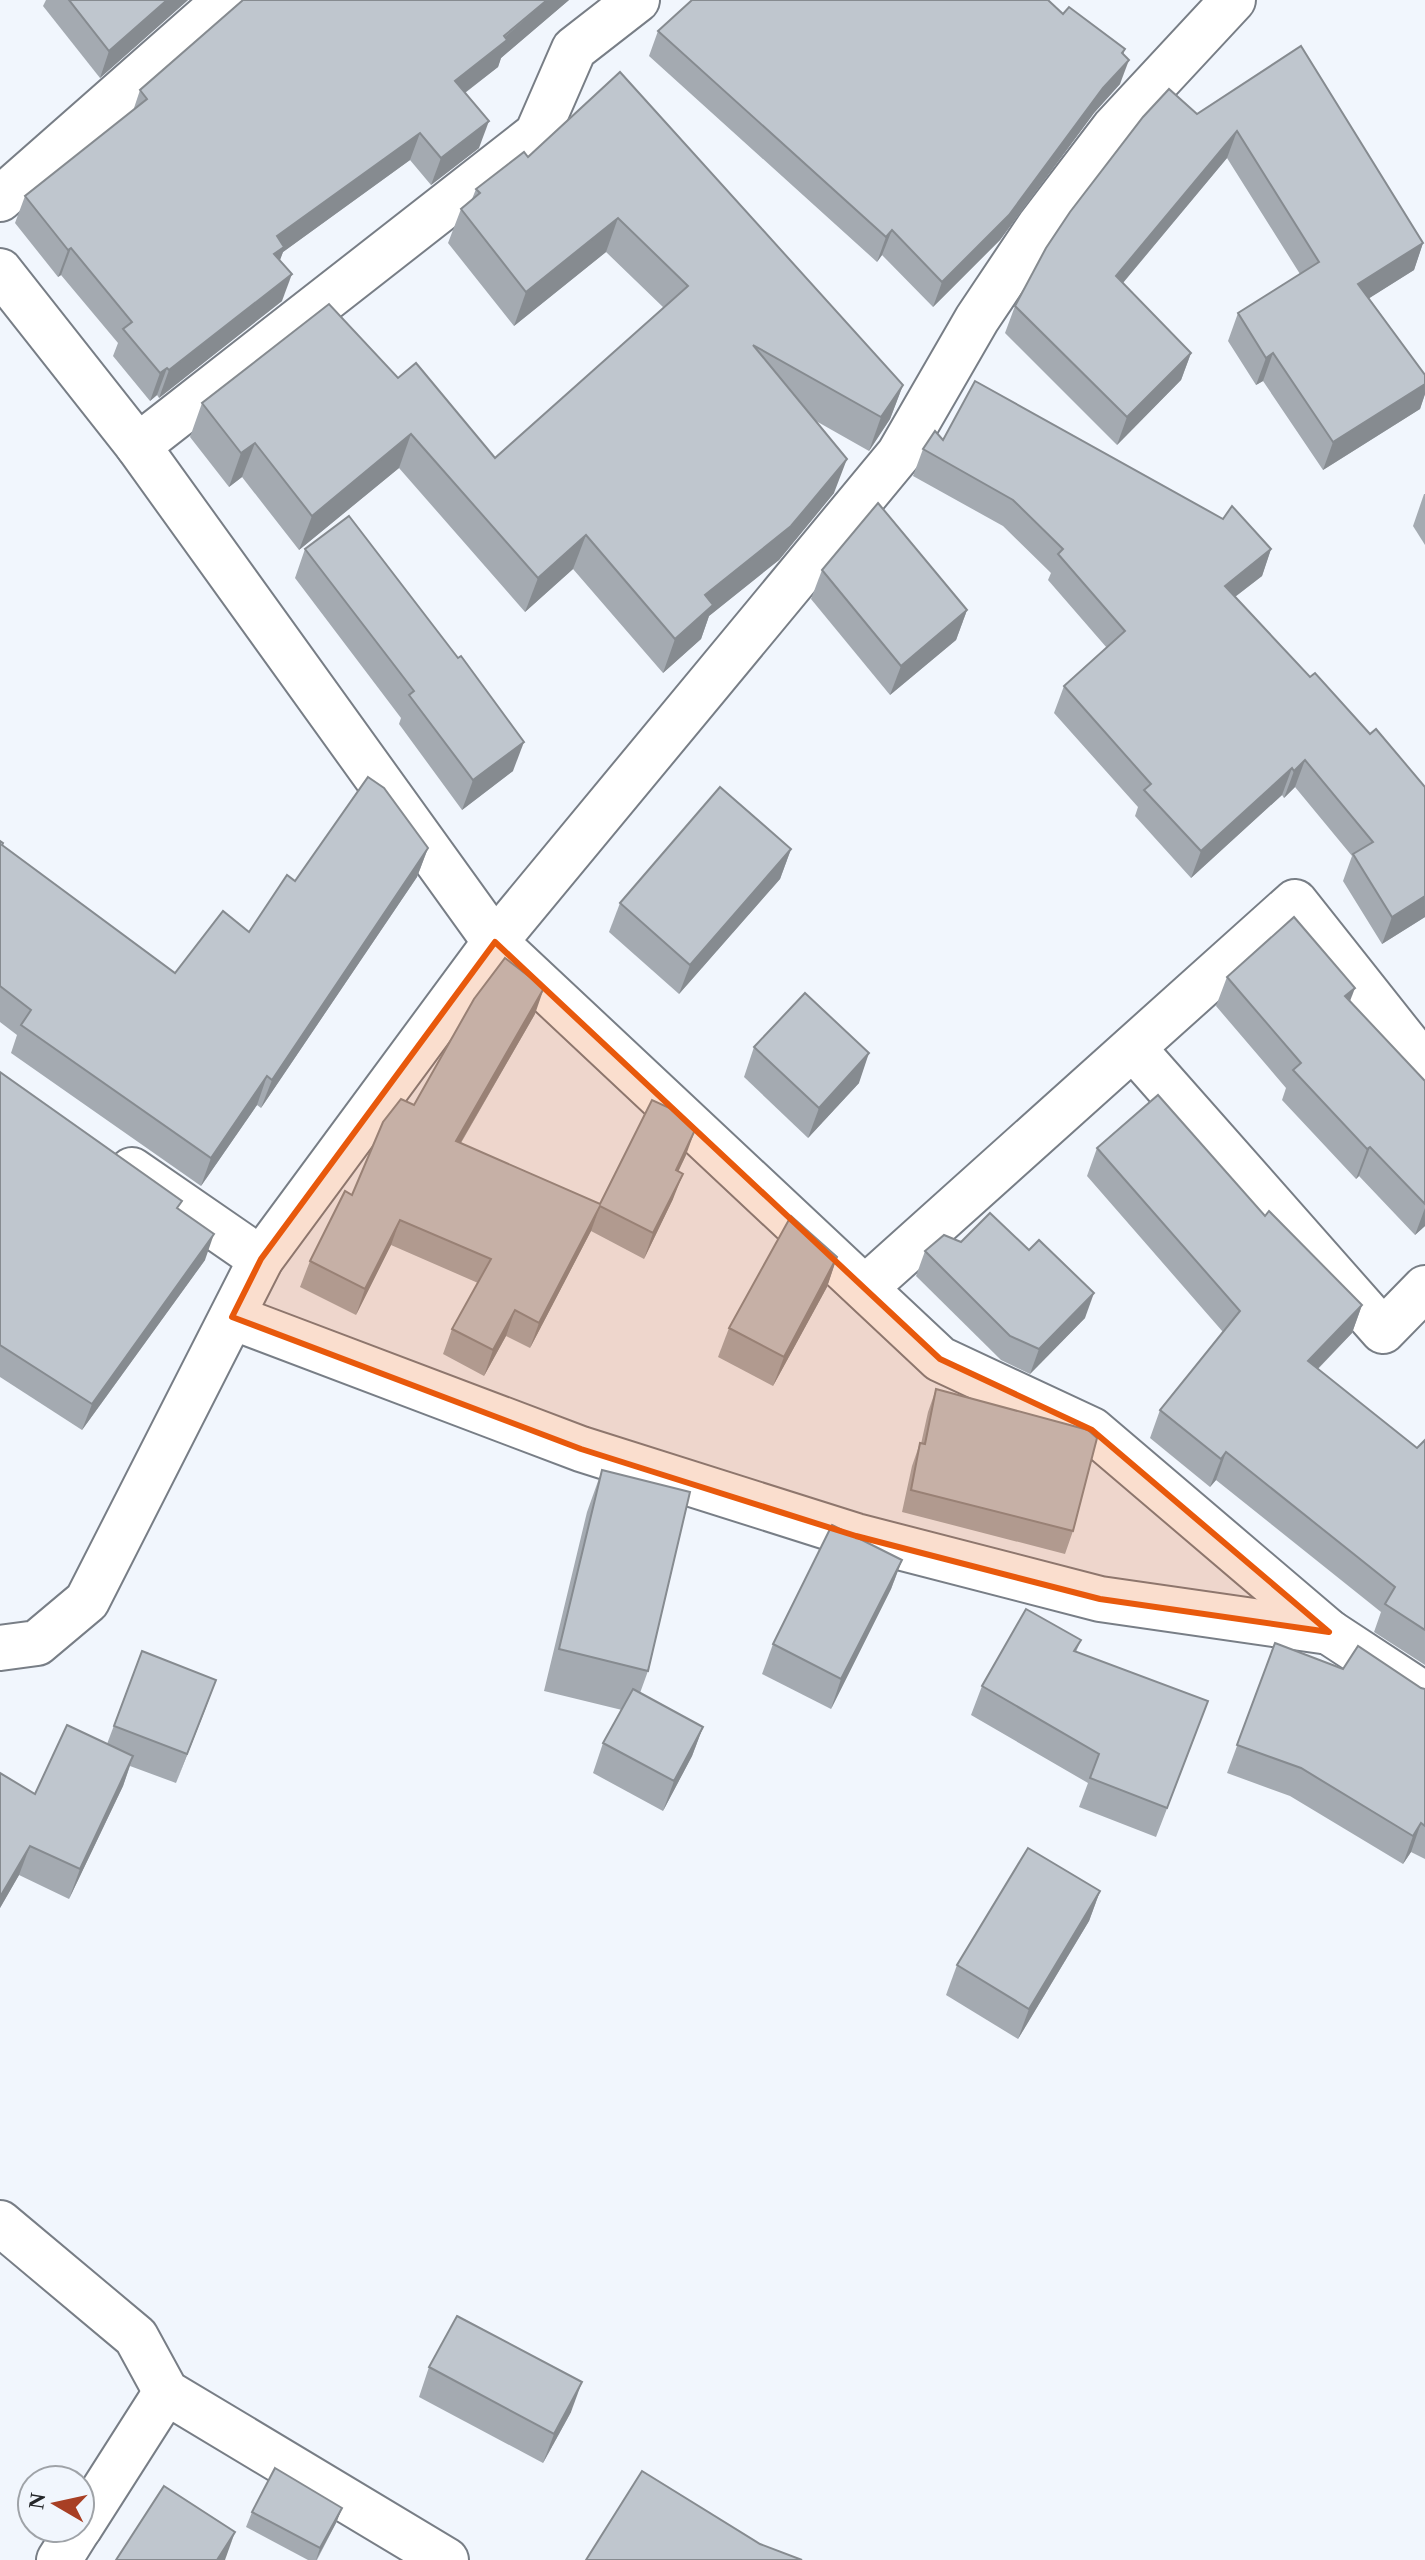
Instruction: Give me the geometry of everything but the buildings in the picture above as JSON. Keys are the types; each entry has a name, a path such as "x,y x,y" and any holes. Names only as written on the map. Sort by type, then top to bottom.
{"street":[{"path":"0,199 226,0"},
{"path":"138,446 537,134 574,49 637,0"},
{"path":"0,1648 37,1643 87,1601 261,1259 495,942 899,454 977,319 1040,225 1114,128 1233,0"},
{"path":"0,271 138,446 495,942 940,1359 1092,1430 1329,1632 1425,1695"},
{"path":"865,1288 1295,902 1425,1066"},
{"path":"1133,1048 1383,1331 1425,1288"},
{"path":"104,1150 261,1259"},
{"path":"232,1317 581,1449 856,1536 1100,1599 1329,1632"},
{"path":"0,2223 136,2337 166,2392 446,2560"},
{"path":"96,2502 166,2392"}],"highlighted area":[{"path":"495,942 940,1359 1092,1430 1329,1632 1100,1599 856,1536 581,1449 232,1317 261,1259"}]}
